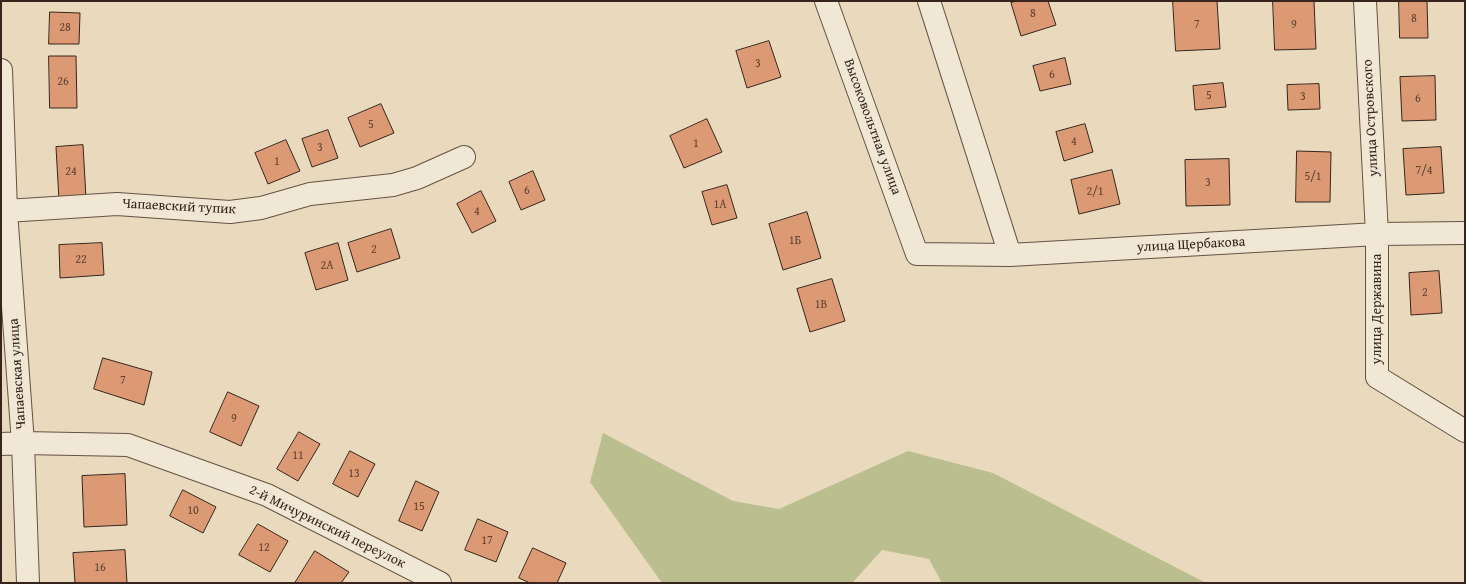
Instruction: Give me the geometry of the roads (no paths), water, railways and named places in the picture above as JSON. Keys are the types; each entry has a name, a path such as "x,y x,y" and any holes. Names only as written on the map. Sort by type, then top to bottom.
{"street":[{"name":"Высоковольтная улица","path":"826,1 917,254"},
{"path":"928,1 1010,255"},
{"name":"улица Островского","path":"1365,1 1377,234"},
{"name":"Чапаевская улица","path":"1,70 6,211 23,443 28,583"},
{"name":"Чапаевский тупик","path":"6,211 117,204 230,212 261,208 310,194 393,185 417,178 464,157"},
{"name":"улица Щербакова","path":"917,254 1010,255 1377,234 1465,233"},
{"name":"улица Державина","path":"1377,234 1377,377 1465,431"},
{"name":"2-й Мичуринский переулок","path":"1,444 128,445 267,495 440,583"}]}
